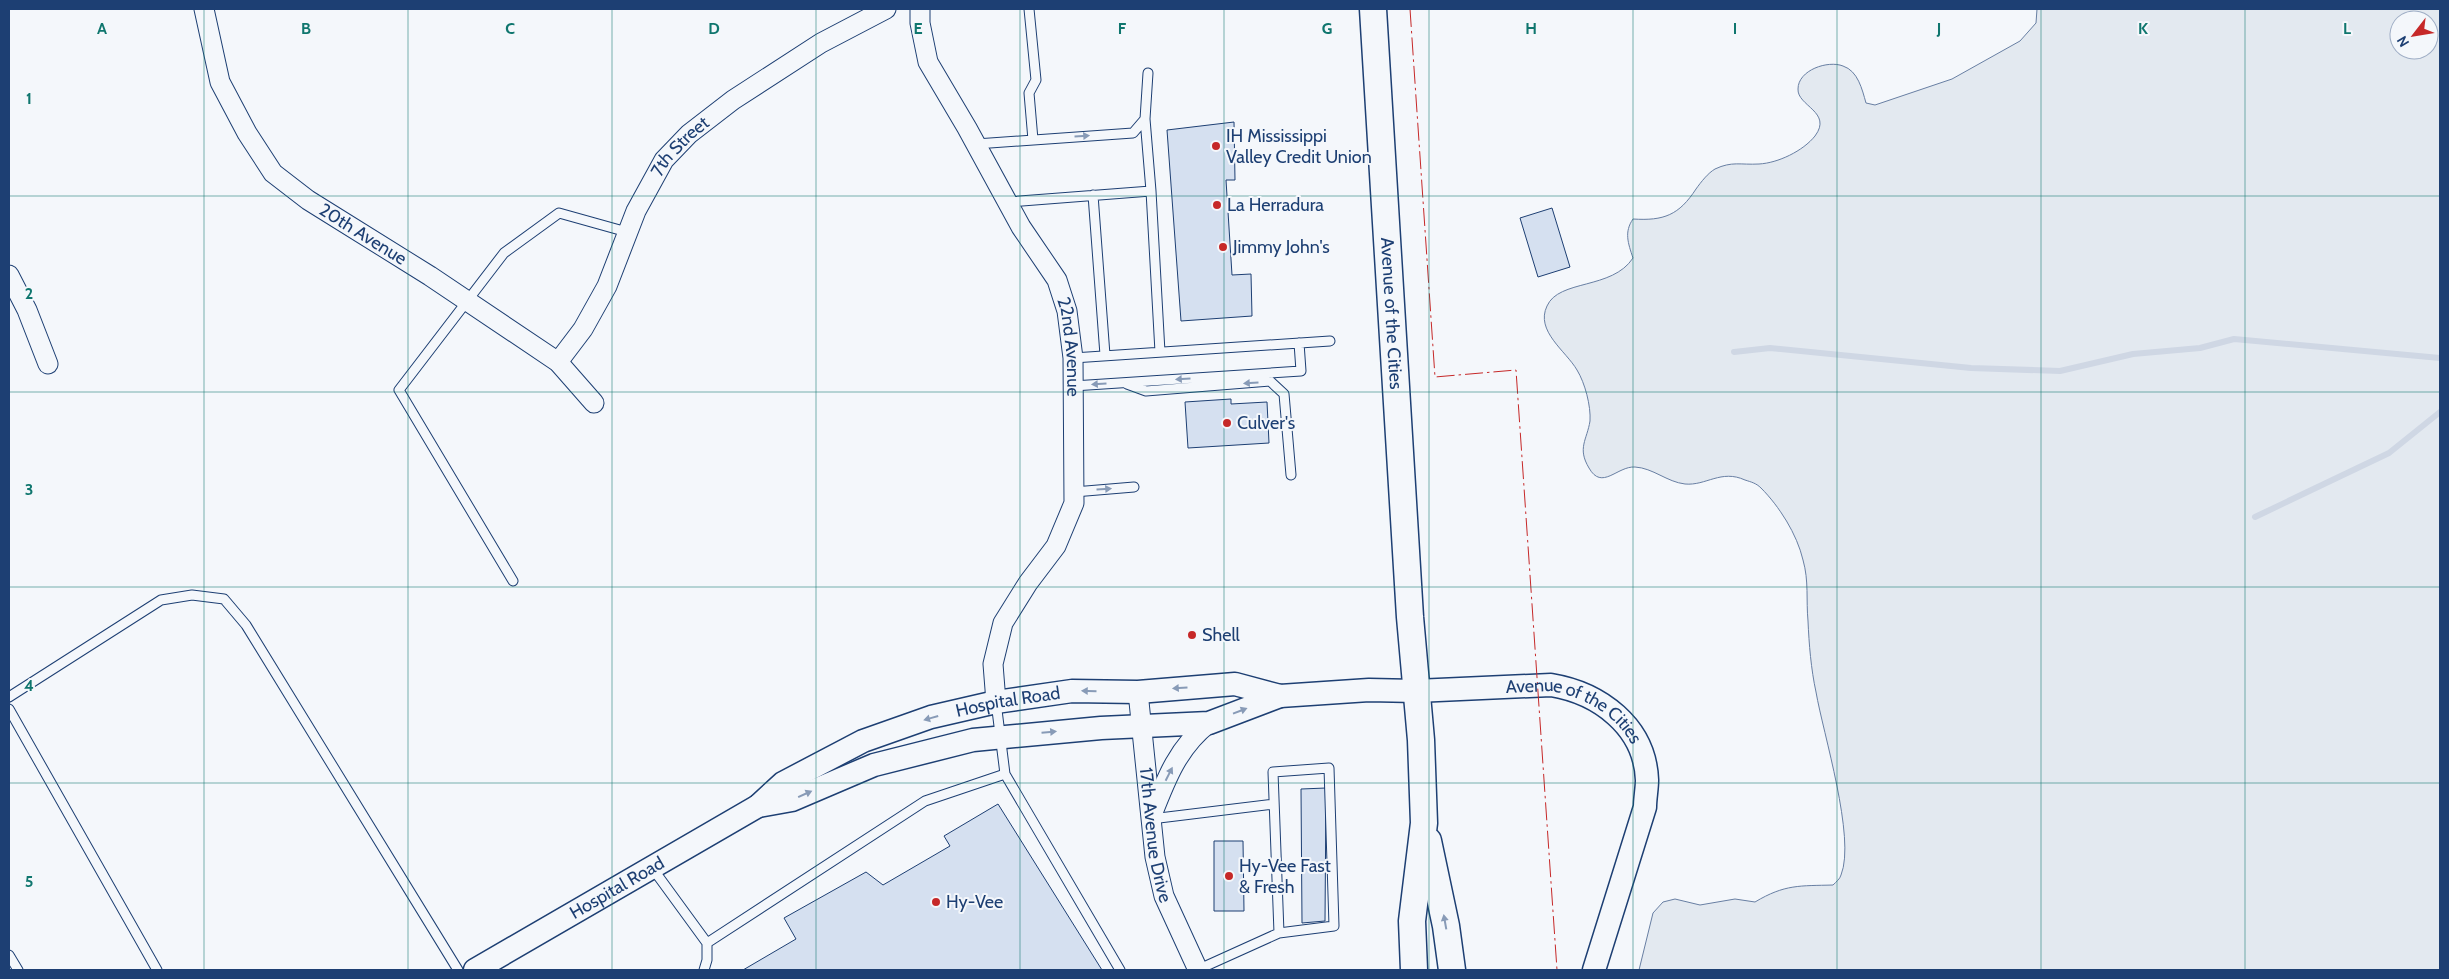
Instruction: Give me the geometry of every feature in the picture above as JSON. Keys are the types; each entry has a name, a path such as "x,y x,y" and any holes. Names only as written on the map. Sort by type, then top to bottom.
{"main road":[{"name":"Avenue of the Cities","path":"1373,9 1424,823 1446,926 1452,970"},
{"name":"Avenue of the Cities","path":"1390,282 1407,568"},
{"name":"Avenue of the Cities","path":"1414,970 1412,921 1424,823"}],"street":[{"name":"20th Avenue","path":"204,9 220,82 247,133 273,173 308,200 467,301 558,362 594,403"},
{"name":"7th Street","path":"558,362 583,329 607,286 636,210 664,160 689,134 733,100 821,43 886,9"},
{"name":"22nd Avenue","path":"920,9 920,23 928,62 976,144 1021,228 1057,280 1067,311 1073,358 1074,503 1056,546 1028,582 1003,623 993,664 996,702"},
{"path":"9,275 27,310 48,364"},
{"name":"Hospital Road","path":"475,970 758,806 783,783 862,741 931,718 996,702 1072,691 1138,692 1235,684 1280,696"},
{"name":"Avenue of the Cities","path":"1416,691 1532,685 1567,688 1589,696 1611,710 1624,721 1635,738 1647,779 1645,807 1594,970"},
{"name":"Hospital Road","path":"758,806 792,800 836,780 900,758 941,747 1000,736 1209,723 1280,696 1369,690 1416,691"},
{"name":"17th Avenue Drive","path":"1138,692 1155,857 1164,896 1197,970"},
{"path":"1151,819 1165,780 1181,750 1193,735 1209,723"}],"lane":[{"path":"1029,9 1036,80 1029,93 1033,140"},
{"path":"1148,73 1145,119 1160,352"},
{"path":"976,144 1133,133 1145,119"},
{"path":"1008,202 1151,191"},
{"path":"1093,195 1105,355"},
{"path":"513,581 399,390 504,253 560,213 627,232"},
{"path":"1073,358 1330,341"},
{"path":"1073,386 1302,371 1299,343"},
{"path":"1124,383 1146,391 1270,382 1284,394 1291,475"},
{"path":"1074,492 1134,487"},
{"path":"9,697 161,600 192,595 224,599 246,625 458,970"},
{"path":"996,702 1005,774 1120,970"},
{"path":"9,709 157,970"},
{"path":"1197,970 1279,933 1334,926 1329,768 1273,772 1279,933"},
{"path":"706,944 925,801 1005,774"},
{"path":"1151,819 1274,804"},
{"path":"652,867 706,944 708,960 704,970"},
{"path":"9,955 18,970"}],"shaded area":[{"path":"2037,9 2440,9 2440,970 1639,970 1653,913 1663,902 1675,899 1700,905 1735,899 1755,902 1775,892 1793,887 1833,885 1840,876 1845,858 1842,812 1813,674 1805,568 1796,540 1786,521 1768,495 1759,486 1736,477 1728,476 1700,483 1685,484 1635,467 1622,470 1605,478 1594,475 1585,461 1583,449 1590,421 1587,395 1577,370 1548,332 1544,315 1547,306 1553,297 1563,292 1600,280 1624,268 1633,258 1628,242 1628,233 1633,219 1654,219 1670,215 1690,198 1705,178 1715,169 1731,164 1766,163 1790,155 1804,147 1815,136 1820,121 1799,95 1798,89 1799,82 1803,77 1815,68 1837,64 1848,68 1859,81 1866,103 1875,105 1952,79 2020,41 2036,23"}],"building":[{"path":"1234,122 1235,180 1226,180 1232,275 1251,274 1252,316 1181,321 1167,130"},
{"path":"1552,208 1570,267 1538,277 1520,218"},
{"name":"Culver's","path":"1231,399 1231,404 1267,402 1269,443 1188,448 1185,402"},
{"path":"1326,788 1325,921 1302,923 1301,789"},
{"name":"Hy-Vee","path":"998,804 1102,970 743,970 796,939 784,918 866,872 883,885 950,846 944,836"},
{"name":"Hy-Vee Fast & Fresh","path":"1214,841 1243,841 1244,911 1214,911"}],"waterway":[{"path":"1734,352 1770,348 1971,368 2060,371 2133,354 2200,348 2234,339 2440,358"},
{"path":"2255,517 2389,453 2440,412"}],"power":[{"path":"1410,9 1435,377 1516,370 1557,970"}],"place":[{"name":"IH Mississippi Valley Credit Union","path":"1216,146"},
{"name":"La Herradura","path":"1217,205"},
{"name":"Jimmy John's","path":"1223,247"},
{"name":"Culver's","path":"1227,423"},
{"name":"Shell","path":"1192,635"},
{"name":"Hy-Vee Fast & Fresh","path":"1229,876"},
{"name":"Hy-Vee","path":"936,902"}]}
